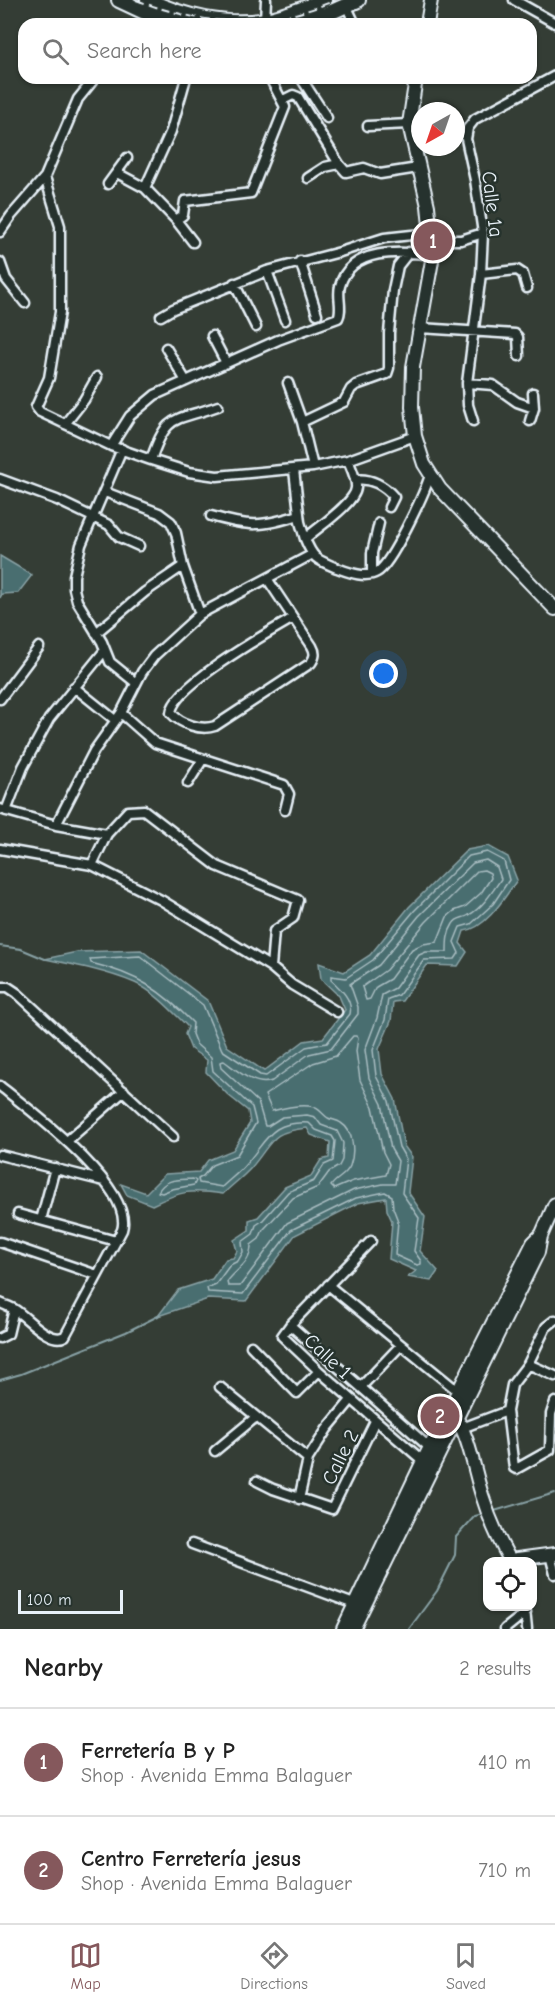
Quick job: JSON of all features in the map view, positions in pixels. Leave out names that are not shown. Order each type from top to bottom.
[{"type":"main road","points":[[119,0],[145,18]]},
{"type":"main road","points":[[148,0],[169,5],[194,17],[204,18]]},
{"type":"main road","points":[[272,18],[324,0]]},
{"type":"main road","points":[[313,18],[352,3]]},
{"type":"street","points":[[265,18],[266,0]]},
{"type":"street","points":[[428,18],[431,0]]},
{"type":"street","points":[[514,0],[555,22]]},
{"type":"street","points":[[352,3],[354,18]]},
{"type":"street","name":"Calle 1a","points":[[473,421],[468,405],[467,383],[481,274],[483,233],[466,139],[468,128],[475,119],[555,76]]},
{"type":"street","points":[[0,232],[10,216],[45,177],[78,99],[90,84]]},
{"type":"street","points":[[145,188],[171,131],[184,84]]},
{"type":"street","points":[[176,220],[183,214],[185,201],[251,193],[285,109],[283,100],[274,84]]},
{"type":"street","points":[[305,84],[327,118]]},
{"type":"street","points":[[415,84],[409,124],[428,206],[433,255],[413,367],[412,407],[415,436],[430,475],[443,493],[555,609]]},
{"type":"street","points":[[283,100],[293,95],[298,97],[339,164],[348,172],[364,168],[380,174],[418,168]]},
{"type":"street","points":[[368,126],[409,124]]},
{"type":"street","points":[[108,184],[128,158]]},
{"type":"street","points":[[308,178],[325,167],[339,164]]},
{"type":"street","points":[[117,172],[145,188],[176,220],[193,242]]},
{"type":"street","points":[[45,177],[60,226],[60,312],[49,378],[36,407],[37,410],[111,446],[189,472],[217,476],[294,470],[348,460],[415,436]]},
{"type":"street","points":[[161,316],[234,283],[267,271],[384,238],[430,237],[461,240],[483,233]]},
{"type":"street","points":[[111,446],[130,416],[155,395],[278,340],[338,318],[341,312],[339,289],[345,273],[351,266],[378,255],[394,252],[433,255]]},
{"type":"street","points":[[302,422],[344,402],[356,384],[387,374],[393,290],[398,266],[409,252]]},
{"type":"street","points":[[300,261],[317,314]]},
{"type":"street","points":[[0,262],[6,279],[25,303]]},
{"type":"street","points":[[481,274],[517,270],[523,274],[527,288]]},
{"type":"street","points":[[267,271],[285,320]]},
{"type":"street","points":[[234,283],[256,327]]},
{"type":"street","points":[[420,328],[515,334],[518,337],[519,356]]},
{"type":"street","points":[[212,336],[226,363]]},
{"type":"street","points":[[166,348],[186,381]]},
{"type":"street","points":[[65,424],[84,400],[97,377]]},
{"type":"street","points":[[288,383],[302,422],[313,467]]},
{"type":"street","points":[[467,383],[493,385],[517,402],[534,408]]},
{"type":"street","points":[[530,421],[534,408],[533,393]]},
{"type":"street","points":[[151,460],[158,437],[168,424],[175,419],[218,406]]},
{"type":"street","points":[[122,450],[84,538],[76,562],[74,589],[77,601],[110,662],[136,683]]},
{"type":"street","points":[[305,539],[352,498],[356,488],[348,460]]},
{"type":"street","points":[[294,470],[301,530],[311,555],[346,571],[372,574],[380,571],[390,556],[426,490],[430,475]]},
{"type":"street","points":[[0,479],[57,500],[109,525],[119,537],[139,546]]},
{"type":"street","points":[[355,480],[374,482],[391,493],[394,497],[389,507]]},
{"type":"street","points":[[105,492],[159,513],[171,522],[200,614]]},
{"type":"street","points":[[211,516],[249,525],[260,525],[299,515]]},
{"type":"street","points":[[372,574],[372,553],[379,523]]},
{"type":"street","points":[[56,825],[94,751],[154,656],[200,614],[268,580],[311,555]]},
{"type":"street","points":[[96,633],[145,592],[183,566]]},
{"type":"street","points":[[268,580],[293,618],[314,650],[314,658],[307,666],[209,728],[181,722],[171,713],[171,709],[179,699],[214,668],[240,649],[293,618]]},
{"type":"street","points":[[0,699],[39,647]]},
{"type":"street","points":[[105,650],[49,719],[3,810],[56,825],[107,834]]},
{"type":"street","points":[[74,687],[155,743],[284,785],[289,794],[285,810]]},
{"type":"street","points":[[188,783],[203,759]]},
{"type":"street","points":[[92,865],[107,834],[128,811],[144,810],[217,866],[298,900],[292,918],[274,931],[271,967]]},
{"type":"street","points":[[0,849],[92,865],[161,900],[271,967],[292,985],[337,1012]]},
{"type":"street","points":[[0,987],[8,987],[17,993],[173,1137]]},
{"type":"street","points":[[0,1086],[67,1141],[105,1181],[123,1218],[123,1225],[116,1241],[68,1331],[60,1339],[46,1334],[14,1309],[0,1303]]},
{"type":"street","points":[[67,1141],[124,1091]]},
{"type":"street","points":[[0,1155],[105,1181]]},
{"type":"street","points":[[41,1220],[55,1168]]},
{"type":"street","points":[[508,1557],[496,1535],[482,1498],[457,1419],[459,1392],[555,1204]]},
{"type":"street","points":[[18,1214],[116,1241]]},
{"type":"street","points":[[343,1629],[354,1604],[376,1569],[457,1419],[538,1252],[540,1236]]},
{"type":"street","name":"Calle 1","points":[[371,1241],[282,1336],[351,1400],[423,1461]]},
{"type":"street","points":[[0,1242],[97,1275]]},
{"type":"street","points":[[328,1286],[459,1392]]},
{"type":"street","points":[[0,1338],[8,1334],[14,1309]]},
{"type":"street","points":[[555,1320],[546,1327],[528,1364],[512,1385],[507,1410],[514,1468],[550,1450],[551,1414],[555,1402]]},
{"type":"street","points":[[290,1325],[430,1448]]},
{"type":"street","points":[[546,1327],[555,1331]]},
{"type":"street","points":[[361,1388],[401,1345]]},
{"type":"street","points":[[251,1346],[297,1393],[319,1371]]},
{"type":"street","points":[[528,1364],[555,1376]]},
{"type":"street","points":[[220,1387],[308,1459]]},
{"type":"street","points":[[257,1481],[300,1499],[308,1459],[327,1429],[351,1400]]},
{"type":"street","points":[[353,1629],[376,1569],[430,1448],[457,1419],[507,1410]]},
{"type":"street","points":[[215,1451],[256,1417]]},
{"type":"street","name":"Calle 2","points":[[300,1499],[330,1510],[334,1507],[375,1421]]},
{"type":"street","points":[[192,1544],[354,1604]]},
{"type":"street","points":[[537,1557],[553,1555],[555,1574]]},
{"type":"street","points":[[509,1628],[523,1611]]},
{"type":"street","points":[[525,1611],[527,1629]]},
{"type":"water","points":[[0,556],[32,575],[18,593],[2,594],[0,598]]},
{"type":"water","points":[[488,846],[508,857],[517,880],[501,903],[480,925],[464,931],[460,943],[467,952],[458,966],[427,965],[402,1001],[393,1002],[391,1021],[379,1049],[382,1074],[395,1099],[404,1146],[412,1157],[408,1192],[425,1217],[420,1251],[438,1271],[431,1281],[408,1277],[416,1271],[389,1259],[392,1221],[387,1210],[386,1198],[358,1203],[295,1235],[246,1301],[208,1299],[158,1316],[178,1290],[212,1279],[226,1259],[233,1258],[237,1251],[234,1240],[249,1230],[249,1220],[258,1217],[285,1187],[311,1176],[321,1160],[329,1158],[330,1142],[311,1135],[307,1128],[285,1132],[273,1139],[248,1171],[223,1194],[186,1192],[152,1205],[127,1195],[121,1184],[146,1193],[165,1174],[199,1172],[208,1160],[233,1150],[250,1123],[248,1111],[228,1095],[206,1072],[207,1060],[191,1049],[185,1034],[188,1027],[149,991],[113,975],[45,959],[77,952],[141,950],[208,1001],[227,1046],[264,1071],[304,1041],[323,1038],[345,1010],[339,996],[321,979],[319,963],[344,972],[370,955],[409,907],[467,850]]},
{"type":"waterway","points":[[0,946],[21,949],[45,959]]},
{"type":"waterway","points":[[0,1380],[21,1374],[126,1332],[158,1316]]},
{"type":"waterway","points":[[491,1512],[555,1493]]},
{"type":"waterway","points":[[409,1629],[437,1591],[455,1555],[456,1537],[475,1516],[483,1514]]},
{"type":"railway","points":[[136,0],[200,18]]},
{"type":"railway","points":[[272,18],[310,10],[336,0]]},
{"type":"place","name":"Ferretería B y P","points":[[433,241]]},
{"type":"place","name":"Centro Ferretería jesus","points":[[440,1416]]}]
